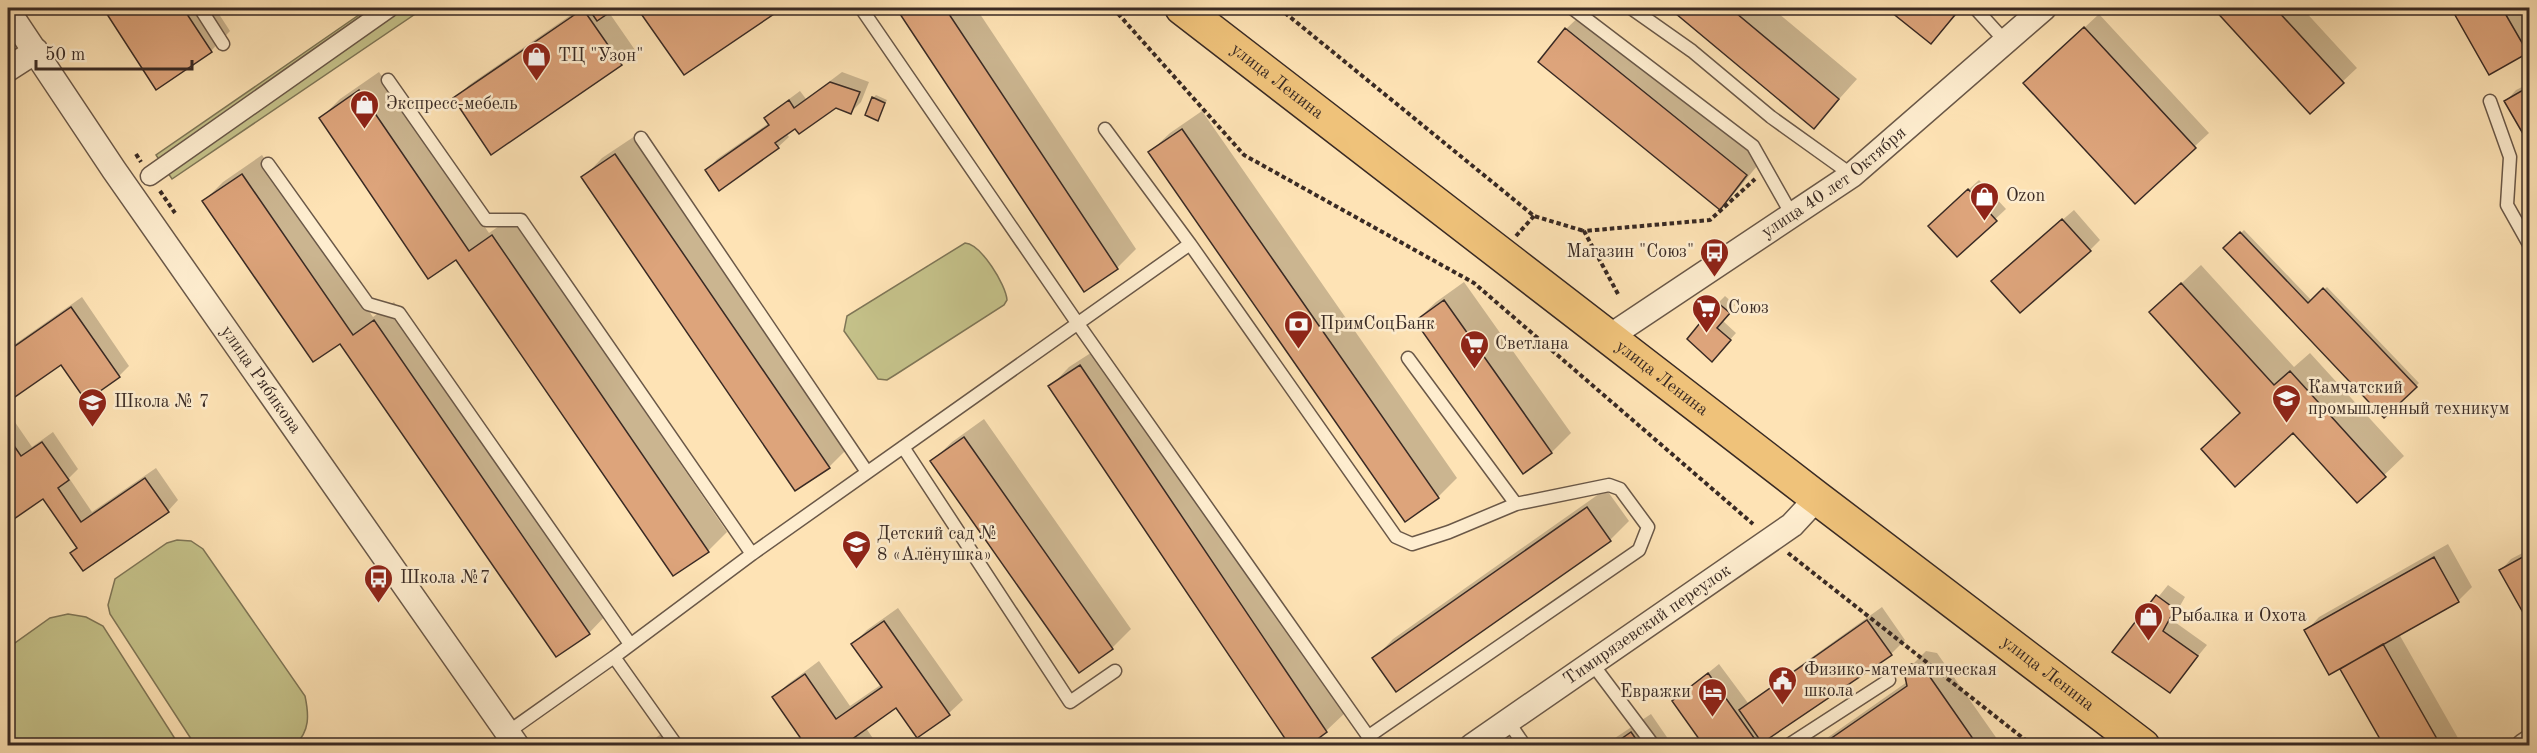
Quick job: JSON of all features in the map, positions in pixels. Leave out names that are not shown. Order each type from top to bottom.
[{"type":"main road","name":"улица Ленина","points":[[1182,8],[1817,498],[2143,746]]},
{"type":"street","points":[[150,176],[389,8]]},
{"type":"street","name":"улица 40 лет Октября","points":[[1609,337],[1852,175],[2044,8]]},
{"type":"street","name":"улица Рябикова","points":[[8,11],[114,170],[512,739]]},
{"type":"street","points":[[8,69],[36,51]]},
{"type":"street","name":"Тимирязевский переулок","points":[[1472,746],[1792,525],[1817,498]]},
{"type":"street","points":[[2524,746],[2529,742]]},
{"type":"lane","points":[[200,8],[223,44]]},
{"type":"lane","points":[[861,8],[1078,324],[1372,741],[1639,550],[1648,527],[1620,489],[1609,485],[1516,504],[1449,532],[1412,544],[1396,537],[1190,244],[1106,129]]},
{"type":"lane","points":[[1572,8],[1753,146],[1792,215]]},
{"type":"lane","points":[[1631,8],[1692,51],[1771,117],[1852,175]]},
{"type":"lane","points":[[1975,8],[2005,41]]},
{"type":"lane","points":[[388,80],[486,220],[520,220],[752,554]]},
{"type":"lane","points":[[2490,101],[2510,157],[2507,205],[2529,246]]},
{"type":"lane","points":[[641,138],[867,472]]},
{"type":"lane","points":[[268,165],[368,304],[399,314],[630,645]]},
{"type":"lane","points":[[512,739],[614,657],[752,554],[1190,244]]},
{"type":"lane","points":[[1408,358],[1516,504]]},
{"type":"lane","points":[[903,447],[1070,702],[1115,671]]},
{"type":"lane","points":[[614,657],[677,746]]},
{"type":"lane","points":[[1591,662],[1654,746]]},
{"type":"lane","points":[[1787,746],[1888,680]]},
{"type":"lane","points":[[1507,720],[1525,746]]},
{"type":"path","points":[[1113,8],[1244,155],[1474,283],[1753,524]]},
{"type":"path","points":[[1279,8],[1534,216],[1584,231],[1710,220],[1766,169]]},
{"type":"path","points":[[1514,239],[1534,216]]},
{"type":"path","points":[[1584,231],[1618,294]]},
{"type":"path","points":[[1474,283],[1480,277]]},
{"type":"path","points":[[1781,547],[2033,746]]},
{"type":"shaded area","points":[[369,8],[424,8],[172,179],[156,155]]},
{"type":"shaded area","points":[[965,243],[978,250],[992,266],[1006,293],[1007,300],[1004,305],[887,380],[878,379],[844,331],[847,316]]},
{"type":"shaded area","points":[[177,540],[191,541],[203,549],[305,696],[306,728],[295,745],[195,745],[110,614],[108,605],[115,579],[167,543]]},
{"type":"shaded area","points":[[68,614],[86,617],[103,626],[179,745],[12,745],[8,738],[8,648],[50,618]]},
{"type":"building","points":[[103,8],[183,8],[212,52],[156,90]]},
{"type":"building","points":[[588,8],[616,8],[597,21]]},
{"type":"building","points":[[637,8],[783,8],[684,75]]},
{"type":"building","points":[[896,8],[945,8],[1118,269],[1084,292]]},
{"type":"building","points":[[1669,8],[1730,8],[1839,99],[1814,129]]},
{"type":"building","points":[[1886,8],[1955,8],[1959,10],[1931,44]]},
{"type":"building","points":[[2213,8],[2275,8],[2344,83],[2310,114]]},
{"type":"building","points":[[2451,8],[2502,8],[2528,53],[2489,75]]},
{"type":"building","name":"ТЦ \"Узон\"","points":[[583,9],[622,65],[491,155],[453,98]]},
{"type":"building","points":[[2084,27],[2196,148],[2135,204],[2023,83]]},
{"type":"building","points":[[1565,28],[1747,175],[1720,210],[1538,62]]},
{"type":"building","points":[[830,82],[860,92],[851,114],[836,108],[799,134],[795,129],[775,143],[779,148],[719,191],[705,170],[769,125],[764,118],[789,100],[794,108]]},
{"type":"building","points":[[2530,86],[2530,146],[2504,101]]},
{"type":"building","points":[[359,90],[469,251],[492,235],[709,552],[673,576],[456,260],[428,279],[319,118]]},
{"type":"building","points":[[872,97],[885,103],[878,121],[865,115]]},
{"type":"building","points":[[1182,129],[1439,498],[1405,522],[1148,152]]},
{"type":"building","points":[[615,154],[830,468],[795,491],[581,177]]},
{"type":"building","points":[[242,174],[353,335],[374,320],[590,634],[556,657],[340,344],[313,362],[202,201]]},
{"type":"building","points":[[1968,189],[1997,221],[1957,257],[1928,226]]},
{"type":"building","points":[[2062,219],[2091,251],[2020,313],[1991,281]]},
{"type":"building","points":[[2240,232],[2308,303],[2323,288],[2417,387],[2384,418],[2223,248]]},
{"type":"building","points":[[2181,283],[2274,385],[2290,371],[2386,477],[2357,503],[2293,433],[2235,487],[2201,449],[2240,413],[2149,312]]},
{"type":"building","points":[[1444,300],[1552,453],[1523,474],[1415,321]]},
{"type":"building","name":"Союз","points":[[1717,302],[1730,313],[1717,328],[1731,340],[1712,362],[1687,339]]},
{"type":"building","points":[[71,307],[120,377],[86,401],[61,365],[9,401],[8,351]]},
{"type":"building","points":[[1080,365],[1327,732],[1308,746],[1290,746],[1048,386]]},
{"type":"building","points":[[8,437],[21,456],[42,442],[69,480],[58,488],[81,522],[145,478],[169,512],[83,571],[70,553],[77,548],[43,499],[8,523]]},
{"type":"building","points":[[964,437],[1113,649],[1079,673],[930,461]]},
{"type":"building","points":[[1587,507],[1611,541],[1396,692],[1372,658]]},
{"type":"building","points":[[2530,553],[2530,625],[2499,570]]},
{"type":"building","points":[[2434,557],[2459,602],[2329,675],[2304,630]]},
{"type":"building","name":"Рыбалка и Охота","points":[[2156,595],[2175,609],[2163,631],[2198,656],[2170,693],[2112,652]]},
{"type":"building","points":[[1867,620],[1892,655],[1762,743],[1739,710]]},
{"type":"building","points":[[884,621],[950,715],[917,738],[896,708],[851,740],[855,746],[806,746],[772,697],[805,674],[836,719],[882,687],[851,644]]},
{"type":"building","points":[[2383,644],[2441,746],[2384,746],[2340,669]]},
{"type":"building","points":[[1911,664],[1923,667],[1978,746],[1820,746],[1907,686],[1904,672]]},
{"type":"building","points":[[1708,673],[1759,745],[1704,746],[1672,701]]},
{"type":"building","points":[[1631,732],[1641,746],[1611,746]]},
{"type":"place","name":"ТЦ \"Узон\"","points":[[537,82]]},
{"type":"place","name":"Экспресс-мебель","points":[[365,130]]},
{"type":"place","name":"Ozon","points":[[1985,222]]},
{"type":"place","name":"Магазин \"Союз\"","points":[[1715,278]]},
{"type":"place","name":"Союз","points":[[1707,334]]},
{"type":"place","name":"ПримСоцБанк","points":[[1299,350]]},
{"type":"place","name":"Светлана","points":[[1474,370]]},
{"type":"place","name":"Камчатский промышленный техникум","points":[[2287,424]]},
{"type":"place","name":"Школа № 7","points":[[93,428]]},
{"type":"place","name":"Детский сад № 8 «Алёнушка»","points":[[856,570]]},
{"type":"place","name":"Школа №7","points":[[379,604]]},
{"type":"place","name":"Рыбалка и Охота","points":[[2149,642]]},
{"type":"place","name":"Физико-математическая школа","points":[[1783,706]]},
{"type":"place","name":"Евражки","points":[[1712,718]]}]
